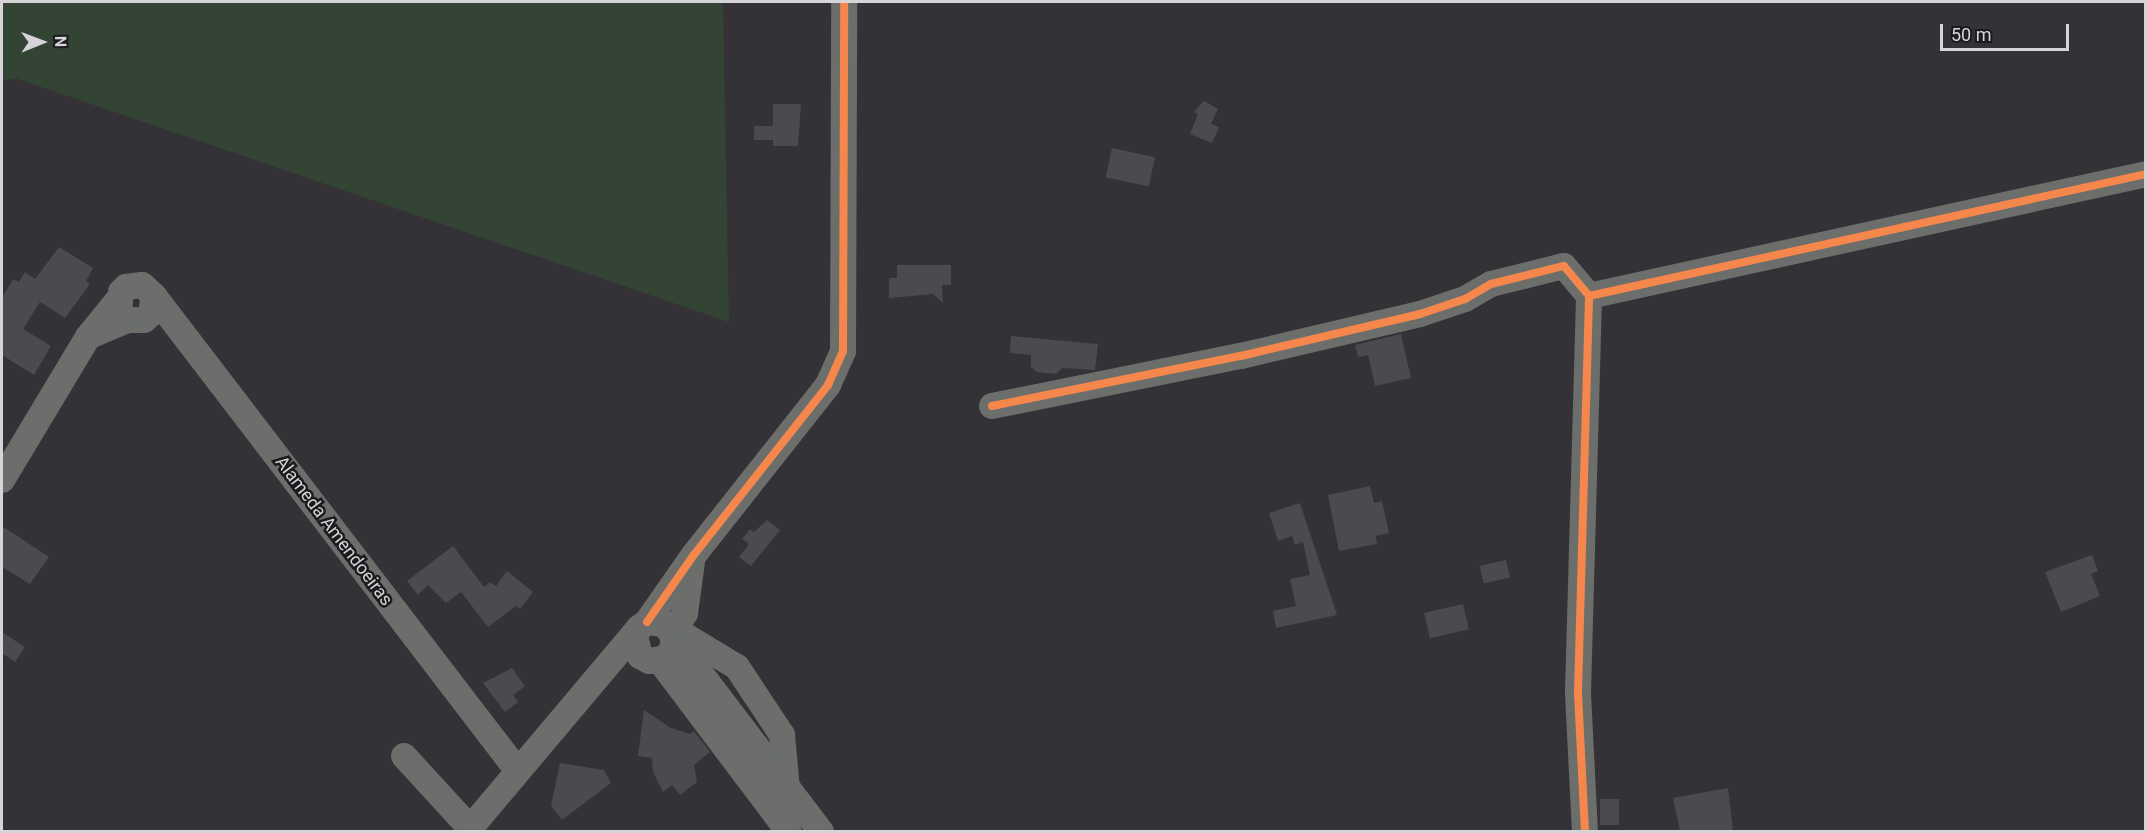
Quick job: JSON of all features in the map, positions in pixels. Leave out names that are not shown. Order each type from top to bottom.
[{"type":"street","points":[[657,642],[685,613],[693,556],[828,385],[843,351],[844,2]]},
{"type":"street","points":[[1589,296],[2145,174]]},
{"type":"street","points":[[992,406],[1241,356],[1420,314],[1465,299],[1491,284],[1564,266],[1589,296],[1578,692],[1585,831]]},
{"type":"street","name":"Alameda Amendoeiras","points":[[127,314],[151,314],[154,296],[517,770]]},
{"type":"street","points":[[2,480],[88,337],[127,314],[178,327]]},
{"type":"street","points":[[404,756],[468,830],[517,770],[611,664],[657,642],[687,636],[737,667],[782,735],[787,789],[782,822]]},
{"type":"street","points":[[657,642],[700,693],[756,768],[782,822]]},
{"type":"street","points":[[756,768],[787,789],[821,831]]},
{"type":"green space","points":[[2,2],[723,2],[729,322],[15,78],[2,81]]},
{"type":"building","points":[[1204,101],[1218,109],[1211,124],[1219,127],[1212,143],[1190,134],[1198,114],[1194,112]]},
{"type":"building","points":[[773,104],[801,104],[798,146],[773,146],[773,140],[754,140],[754,126],[773,126]]},
{"type":"building","points":[[1112,148],[1155,157],[1149,186],[1106,177]]},
{"type":"building","points":[[59,247],[93,268],[86,281],[90,284],[65,318],[40,302],[23,329],[51,346],[34,375],[2,355],[2,298],[13,279],[19,282],[25,272],[35,279]]},
{"type":"building","points":[[897,265],[951,265],[951,285],[942,285],[943,303],[933,294],[889,298],[889,278],[897,278]]},
{"type":"building","points":[[1401,334],[1411,378],[1375,386],[1368,355],[1358,357],[1355,345]]},
{"type":"building","points":[[1011,336],[1098,344],[1095,370],[1062,368],[1056,374],[1037,372],[1031,367],[1031,355],[1010,353]]},
{"type":"building","points":[[1370,486],[1374,503],[1382,501],[1389,533],[1376,536],[1377,544],[1339,551],[1328,495]]},
{"type":"building","points":[[1300,503],[1337,615],[1276,628],[1273,611],[1296,606],[1290,579],[1310,575],[1303,542],[1295,545],[1292,536],[1278,541],[1269,513]]},
{"type":"building","points":[[767,520],[780,530],[751,566],[739,557],[749,544],[742,539],[750,529],[754,532]]},
{"type":"building","points":[[2,526],[49,557],[30,584],[2,567]]},
{"type":"building","points":[[453,546],[484,587],[490,582],[496,586],[507,571],[533,592],[520,609],[516,606],[488,627],[461,592],[446,603],[428,585],[418,595],[407,581]]},
{"type":"building","points":[[2092,555],[2098,571],[2091,574],[2100,596],[2061,612],[2045,572]]},
{"type":"building","points":[[1506,560],[1510,578],[1484,584],[1480,566]]},
{"type":"building","points":[[1463,604],[1469,629],[1430,638],[1424,613]]},
{"type":"building","points":[[2,632],[25,647],[15,662],[2,653]]},
{"type":"building","points":[[512,668],[525,686],[513,695],[518,702],[505,712],[483,683]]},
{"type":"building","points":[[644,710],[671,728],[690,734],[694,731],[710,752],[694,765],[697,782],[680,795],[672,785],[663,792],[653,772],[652,758],[638,756]]},
{"type":"building","points":[[560,763],[604,770],[611,783],[562,820],[551,806]]},
{"type":"building","points":[[1728,788],[1733,831],[1680,831],[1673,798]]},
{"type":"building","points":[[1600,799],[1619,799],[1619,825],[1600,825]]},
{"type":"cycle path","points":[[647,622],[693,556],[828,385],[843,351],[844,2]]},
{"type":"cycle path","points":[[1585,832],[1578,692],[1589,296],[2146,174]]},
{"type":"cycle path","points":[[992,406],[1241,356],[1420,314],[1465,299],[1491,284],[1564,266],[1589,296]]}]
